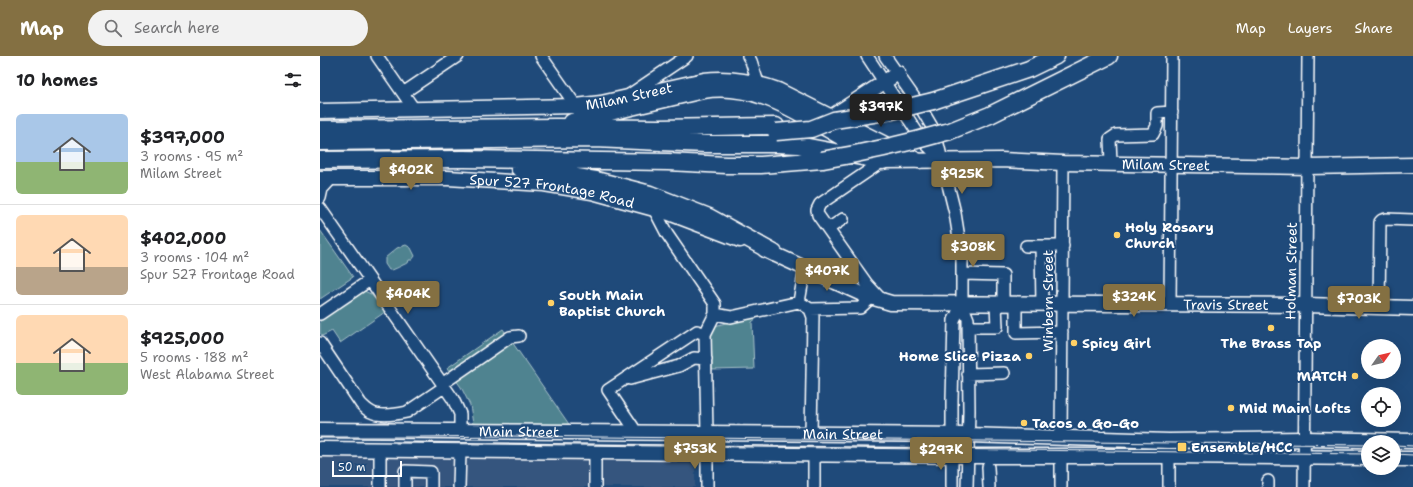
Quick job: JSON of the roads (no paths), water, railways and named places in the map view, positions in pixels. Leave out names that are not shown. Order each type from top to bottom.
[{"type":"highway","points":[[320,129],[556,127],[811,129],[833,118],[892,111],[932,101],[1029,69],[1056,56]]},
{"type":"highway","points":[[320,160],[464,159],[668,162],[726,165],[761,161],[822,160],[860,154],[950,131],[990,115],[1108,56]]},
{"type":"highway","points":[[556,127],[593,116],[702,90],[713,88],[745,90],[772,98],[800,112],[883,161]]},
{"type":"highway","points":[[594,139],[611,132],[748,134],[776,129]]},
{"type":"highway","points":[[320,142],[594,139],[705,144],[798,145],[883,161]]},
{"type":"highway","points":[[345,142],[514,147],[581,147],[698,152],[761,161]]},
{"type":"highway","points":[[464,159],[596,180],[650,194],[709,217],[774,253]]},
{"type":"main road","points":[[833,118],[898,73]]},
{"type":"main road","name":"Milam Street","points":[[320,111],[576,106],[602,103],[689,82],[718,78],[738,79],[758,83],[778,90],[919,161]]},
{"type":"main road","name":"Milam Street","points":[[883,161],[919,161],[941,159],[1064,163],[1308,167],[1413,165]]},
{"type":"main road","name":"Spur 527 Frontage Road","points":[[326,178],[448,178],[544,184],[592,192],[669,213],[774,253]]},
{"type":"main road","name":"Travis Street","points":[[774,253],[872,297],[891,303],[1306,305],[1413,308]]},
{"type":"main road","name":"Main Street","points":[[320,430],[968,435],[1061,439],[1169,441],[1304,439],[1413,441]]},
{"type":"main road","name":"Main Street","points":[[320,449],[814,455],[1361,458]]},
{"type":"main road","points":[[1401,459],[1413,459]]},
{"type":"street","points":[[377,56],[414,109]]},
{"type":"street","points":[[403,93],[458,56]]},
{"type":"street","points":[[541,56],[576,106]]},
{"type":"street","points":[[626,97],[687,56]]},
{"type":"street","points":[[748,56],[758,83]]},
{"type":"street","points":[[867,56],[923,141],[941,159]]},
{"type":"street","points":[[885,56],[918,103],[935,132],[955,213],[962,257],[962,304],[968,319],[967,487]]},
{"type":"street","points":[[1170,305],[1172,56]]},
{"type":"street","name":"Holman Street","points":[[1304,487],[1308,56]]},
{"type":"street","points":[[1112,164],[1110,139],[1116,135],[1153,134],[1157,126],[1157,113],[1172,112]]},
{"type":"street","points":[[883,161],[820,204],[817,210],[818,215],[867,284],[879,297],[891,303]]},
{"type":"street","name":"Winbern Street","points":[[1061,439],[1064,163]]},
{"type":"street","points":[[320,198],[326,178]]},
{"type":"street","points":[[321,207],[453,399],[460,414],[460,431]]},
{"type":"street","points":[[654,209],[667,234],[715,304],[715,314],[705,334],[707,433]]},
{"type":"street","points":[[828,229],[843,219]]},
{"type":"street","points":[[1379,307],[1380,222],[1386,219],[1413,220]]},
{"type":"street","points":[[1026,246],[1063,246]]},
{"type":"street","points":[[1040,246],[1042,304]]},
{"type":"street","points":[[799,302],[805,268]]},
{"type":"street","points":[[962,274],[1003,275],[1005,304],[1016,332],[1062,332]]},
{"type":"street","points":[[320,314],[370,280]]},
{"type":"street","points":[[715,314],[731,317],[799,302],[810,309],[860,308],[872,297]]},
{"type":"street","points":[[952,487],[954,320],[962,304]]},
{"type":"street","points":[[968,327],[997,327],[1005,304]]},
{"type":"street","points":[[810,309],[813,317],[811,434]]},
{"type":"street","points":[[634,433],[633,427],[608,390],[697,331],[705,334]]},
{"type":"street","points":[[320,343],[361,404],[374,414],[407,412],[510,336],[519,336]]},
{"type":"street","points":[[622,380],[679,366],[694,358],[706,359]]},
{"type":"street","points":[[968,374],[1004,373]]},
{"type":"street","points":[[380,450],[380,487]]},
{"type":"street","points":[[460,451],[460,487]]},
{"type":"street","points":[[595,452],[595,487]]},
{"type":"street","points":[[707,454],[707,487]]},
{"type":"street","points":[[814,455],[814,487]]},
{"type":"street","points":[[1169,456],[1169,487]]},
{"type":"street","points":[[1061,457],[1061,487]]},
{"type":"street","points":[[988,467],[989,487]]},
{"type":"street","points":[[405,487],[405,471],[431,472],[431,487]]},
{"type":"tram line","points":[[320,437],[506,436],[1361,445]]},
{"type":"tram line","points":[[396,443],[1361,454]]},
{"type":"tram line","points":[[1401,445],[1413,446]]},
{"type":"tram line","points":[[1401,454],[1413,455]]},
{"type":"place","name":"Holy Rosary Church","points":[[1117,235]]},
{"type":"place","name":"South Main Baptist Church","points":[[551,303]]},
{"type":"place","name":"The Brass Tap","points":[[1271,328]]},
{"type":"place","name":"Spicy Girl","points":[[1074,343]]},
{"type":"place","name":"Home Slice Pizza","points":[[1029,356]]},
{"type":"place","name":"MATCH","points":[[1355,376]]},
{"type":"place","name":"Mid Main Lofts","points":[[1231,408]]},
{"type":"place","name":"Tacos a Go-Go","points":[[1024,423]]},
{"type":"place","name":"Ensemble/HCC","points":[[1182,447]]}]
